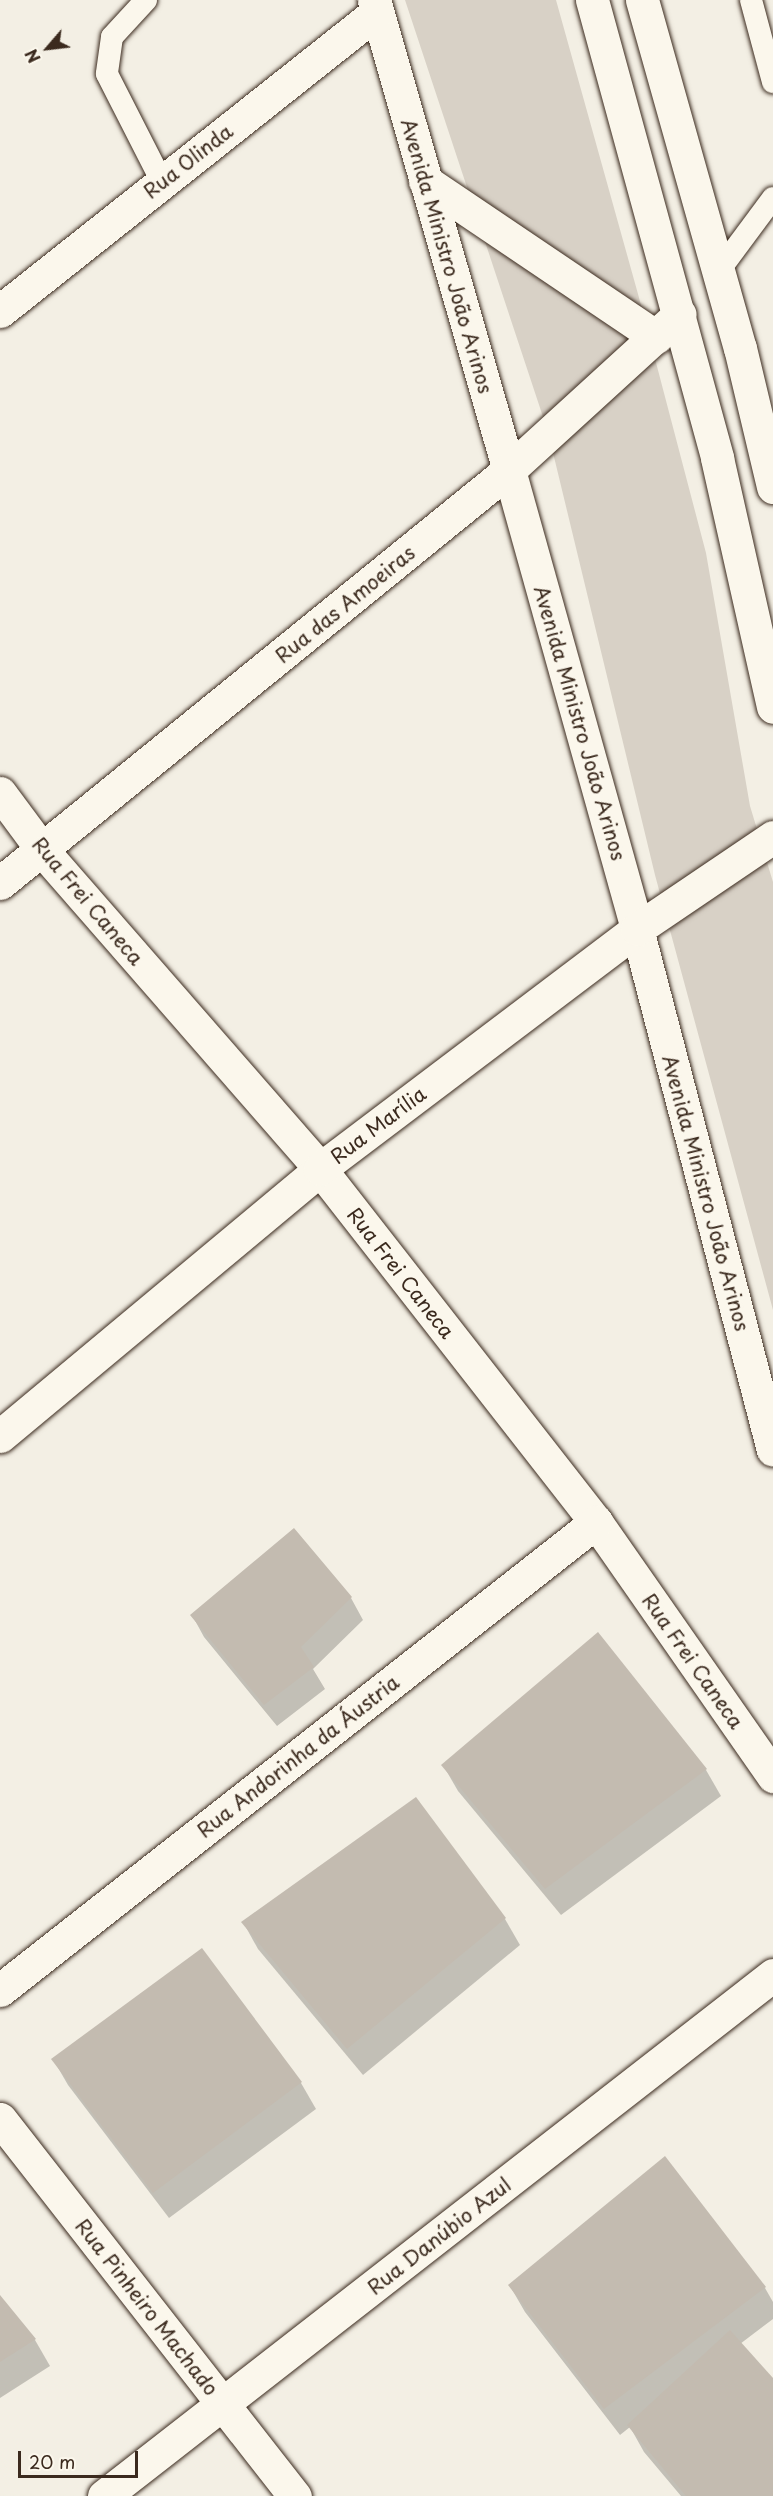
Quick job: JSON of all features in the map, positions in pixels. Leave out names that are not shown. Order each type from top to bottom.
[{"type":"main road","points":[[592,0],[680,314],[717,458],[773,707]]},
{"type":"main road","points":[[642,0],[740,348],[773,487]]},
{"type":"main road","name":"Rua Olinda","points":[[0,311],[162,182],[375,6]]},
{"type":"main road","name":"Avenida Ministro João Arinos","points":[[375,6],[509,470],[637,929],[773,1450]]},
{"type":"main road","points":[[425,181],[656,337]]},
{"type":"main road","name":"Rua das Amoeiras","points":[[0,883],[43,851],[509,470],[680,314]]},
{"type":"main road","name":"Rua Frei Caneca","points":[[0,793],[43,851],[320,1169],[596,1522],[773,1776]]},
{"type":"main road","name":"Rua Marília","points":[[0,1436],[320,1169],[637,929],[773,837]]},
{"type":"main road","name":"Rua Andorinha da Áustria","points":[[0,1990],[596,1522]]},
{"type":"main road","name":"Rua Danúbio Azul","points":[[104,2496],[773,1976]]},
{"type":"main road","name":"Rua Pinheiro Machado","points":[[0,2119],[295,2496]]},
{"type":"lane","points":[[146,0],[112,37],[107,74],[162,182]]},
{"type":"lane","points":[[751,0],[773,82]]},
{"type":"lane","points":[[718,272],[773,198]]},
{"type":"shaded area","points":[[405,0],[556,0],[638,294],[706,553],[750,806],[773,882],[773,1310],[655,875],[548,432]]},
{"type":"building","points":[[294,1528],[352,1597],[301,1647],[314,1667],[264,1705],[190,1615]]},
{"type":"building","points":[[598,1632],[707,1769],[545,1889],[441,1765]]},
{"type":"building","points":[[416,1797],[506,1918],[347,2049],[241,1922]]},
{"type":"building","points":[[202,1948],[302,2082],[153,2193],[51,2059]]},
{"type":"building","points":[[665,2156],[766,2287],[604,2409],[508,2285]]},
{"type":"building","points":[[0,2295],[36,2339],[0,2362]]},
{"type":"building","points":[[730,2330],[773,2378],[773,2496],[686,2496],[627,2425]]}]
